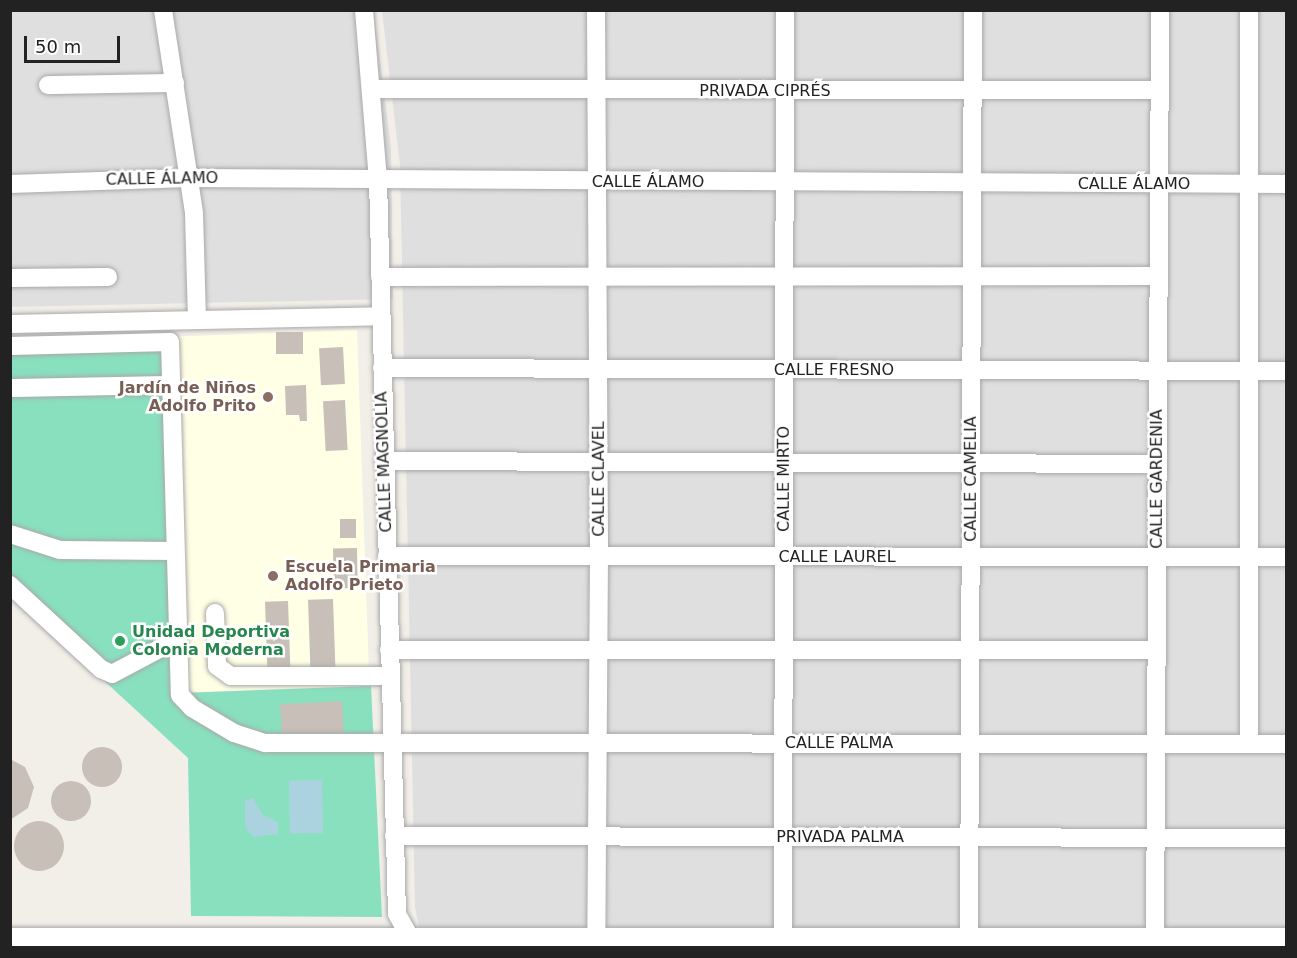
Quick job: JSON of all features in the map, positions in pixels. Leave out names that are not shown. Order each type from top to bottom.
[{"type":"street","points":[[163,10],[194,213],[197,320]]},
{"type":"street","name":"CALLE MAGNOLIA","points":[[364,10],[373,89],[378,179],[397,914],[410,942]]},
{"type":"street","name":"CALLE CLAVEL","points":[[596,10],[599,276],[596,941]]},
{"type":"street","name":"CALLE MIRTO","points":[[783,941],[785,10]]},
{"type":"street","name":"CALLE CAMELIA","points":[[969,942],[973,10]]},
{"type":"street","name":"CALLE GARDENIA","points":[[1155,942],[1157,90],[1160,10]]},
{"type":"street","points":[[1249,10],[1251,184],[1249,743]]},
{"type":"street","points":[[48,85],[175,83]]},
{"type":"street","name":"PRIVADA CIPRÉS","points":[[373,89],[972,92],[1157,90]]},
{"type":"street","name":"CALLE ÁLAMO","points":[[10,184],[189,178],[1287,184]]},
{"type":"street","points":[[380,277],[1158,276]]},
{"type":"street","points":[[10,278],[108,277]]},
{"type":"street","points":[[10,324],[381,316]]},
{"type":"street","points":[[10,346],[170,342],[176,640],[112,674],[101,669],[10,585]]},
{"type":"street","name":"CALLE FRESNO","points":[[382,368],[1287,371]]},
{"type":"street","points":[[10,388],[172,385]]},
{"type":"street","points":[[384,461],[1157,464]]},
{"type":"street","points":[[10,534],[60,550],[175,551]]},
{"type":"street","name":"CALLE LAUREL","points":[[387,556],[1287,557]]},
{"type":"street","points":[[215,613],[217,666],[231,676],[390,676]]},
{"type":"street","name":"CALLE PALMA","points":[[176,640],[180,695],[192,708],[234,733],[265,743],[598,741],[1287,744]]},
{"type":"street","points":[[389,650],[1157,650]]},
{"type":"street","name":"PRIVADA PALMA","points":[[394,836],[1287,838]]},
{"type":"street","points":[[386,941],[397,914]]},
{"type":"street","points":[[10,937],[70,942],[1155,942],[1287,937]]},
{"type":"shaded area","points":[[10,11],[374,11],[391,148],[393,299],[11,307]]},
{"type":"shaded area","points":[[382,11],[1286,12],[1286,947],[423,947],[415,907],[400,165]]},
{"type":"shaded area","name":"Escuela Primaria Adolfo Prieto","points":[[357,330],[369,686],[187,692],[174,336]]},
{"type":"green space","name":"Unidad Deportiva Colonia Moderna","points":[[174,336],[182,693],[371,686],[382,917],[191,916],[188,758],[11,595],[11,340]]},
{"type":"water","points":[[322,780],[323,833],[290,834],[289,781]]},
{"type":"water","points":[[253,798],[263,815],[278,822],[278,834],[254,837],[248,832],[245,825],[245,801]]},
{"type":"building","points":[[276,332],[303,332],[303,354],[276,354]]},
{"type":"building","points":[[343,347],[345,384],[321,385],[319,348]]},
{"type":"building","points":[[306,385],[307,421],[300,421],[299,415],[286,415],[285,386]]},
{"type":"building","points":[[345,400],[348,450],[326,451],[323,401]]},
{"type":"building","points":[[340,519],[356,519],[356,538],[340,538]]},
{"type":"building","points":[[333,548],[357,548],[358,588],[334,588]]},
{"type":"building","points":[[333,599],[336,671],[311,672],[308,600]]},
{"type":"building","points":[[288,601],[290,672],[267,673],[265,602]]},
{"type":"building","points":[[342,701],[344,736],[282,739],[280,704]]},
{"type":"building","points":[[102,747],[116,753],[122,767],[116,781],[102,787],[88,781],[82,767],[88,753]]},
{"type":"building","points":[[10,759],[25,767],[34,787],[28,808],[10,820]]},
{"type":"building","points":[[71,781],[85,787],[91,801],[85,815],[71,821],[57,815],[51,801],[57,787]]},
{"type":"building","points":[[39,821],[57,828],[64,846],[57,864],[39,871],[21,864],[14,846],[21,828]]},
{"type":"place","name":"Jardín de Niños Adolfo Prito","points":[[268,397]]},
{"type":"place","name":"Escuela Primaria Adolfo Prieto","points":[[273,576]]},
{"type":"place","name":"Unidad Deportiva Colonia Moderna","points":[[120,641]]}]
